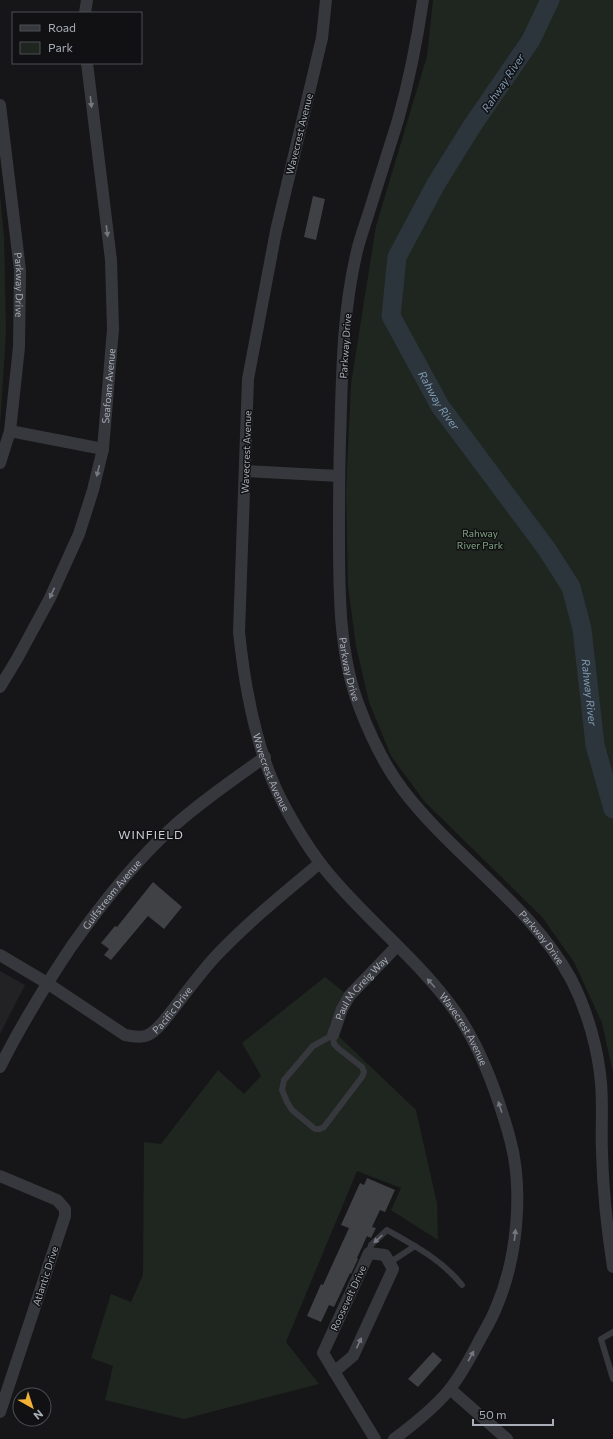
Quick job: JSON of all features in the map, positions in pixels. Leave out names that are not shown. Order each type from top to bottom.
[{"type":"street","points":[[85,12],[87,0]]},
{"type":"street","name":"Wavecrest Avenue","points":[[326,0],[322,38],[276,231],[250,371],[239,632],[243,674],[258,736],[285,806],[320,863],[450,1005],[466,1029],[478,1050],[491,1080],[508,1133],[516,1171],[517,1211],[514,1244],[506,1277],[496,1308],[468,1362],[450,1389],[425,1413],[394,1439]]},
{"type":"street","name":"Parkway Drive","points":[[423,0],[410,74],[357,251],[344,346],[339,476],[339,579],[342,620],[350,678],[358,704],[379,751],[402,790],[432,824],[537,929],[569,976],[582,1004],[596,1051],[601,1081],[602,1154],[607,1226],[613,1267]]},
{"type":"street","name":"Seafoam Avenue","points":[[0,687],[50,598],[79,534],[93,490],[103,449],[113,329],[111,260],[87,64]]},
{"type":"street","name":"Parkway Drive","points":[[0,105],[20,270],[19,347],[10,431],[0,464]]},
{"type":"street","points":[[10,431],[103,449]]},
{"type":"street","points":[[245,471],[339,476]]},
{"type":"street","name":"Gulfstream Avenue","points":[[0,1068],[11,1045],[47,983],[93,915],[116,885],[145,853],[175,824],[208,797],[265,757]]},
{"type":"street","name":"Pacific Drive","points":[[0,955],[47,983],[125,1035],[138,1038],[148,1037],[164,1022],[220,952],[272,903],[320,863]]},
{"type":"street","name":"Paul M Greig Way","points":[[333,1034],[342,1009],[350,995],[397,946]]},
{"type":"street","name":"Atlantic Drive","points":[[0,1176],[57,1200],[65,1209],[65,1216],[0,1412]]},
{"type":"street","name":"Roosevelt Drive","points":[[375,1439],[322,1353],[369,1253],[385,1255],[389,1263]]},
{"type":"street","points":[[334,1372],[352,1356],[393,1269],[389,1263]]},
{"type":"street","points":[[450,1389],[507,1439]]},
{"type":"lane","points":[[333,1034],[334,1044],[362,1068],[364,1072],[362,1077],[324,1127],[315,1129],[292,1110],[282,1090],[284,1080],[313,1046],[333,1034]]},
{"type":"lane","points":[[369,1253],[371,1245],[387,1230],[436,1259],[453,1274],[462,1285]]},
{"type":"lane","points":[[389,1263],[415,1246]]},
{"type":"lane","points":[[613,1332],[601,1339],[613,1379]]},
{"type":"shaded area","points":[[0,971],[25,985],[0,1034]]},
{"type":"green space","name":"Rahway River Park","points":[[433,0],[613,0],[613,1073],[602,1023],[574,962],[542,917],[425,802],[391,756],[369,702],[356,646],[348,586],[346,491],[351,384],[376,226],[427,56]]},
{"type":"green space","points":[[0,196],[4,237],[6,331],[0,426]]},
{"type":"green space","points":[[325,977],[345,993],[329,1027],[416,1110],[437,1203],[438,1240],[391,1210],[401,1188],[357,1171],[286,1342],[319,1384],[184,1419],[105,1400],[113,1366],[91,1358],[111,1294],[131,1302],[143,1275],[144,1142],[161,1144],[218,1070],[244,1094],[261,1076],[242,1043]]},
{"type":"building","points":[[313,196],[325,199],[316,240],[304,237]]},
{"type":"building","points":[[153,882],[182,907],[164,929],[148,916],[111,960],[104,955],[109,949],[101,943],[115,926],[117,927]]},
{"type":"building","points":[[367,1178],[395,1190],[385,1212],[380,1210],[372,1227],[376,1228],[371,1238],[367,1236],[357,1258],[358,1259],[334,1307],[329,1305],[321,1322],[307,1316],[349,1228],[341,1225],[360,1183],[364,1185]]},
{"type":"building","points":[[433,1352],[442,1360],[418,1387],[408,1379]]},
{"type":"waterway","name":"Rahway River","points":[[550,0],[531,40],[472,126],[436,184],[397,257],[391,316],[440,406],[546,548],[571,587],[582,629],[595,745],[613,809]]},
{"type":"district","name":"WINFIELD","points":[[151,835]]}]
